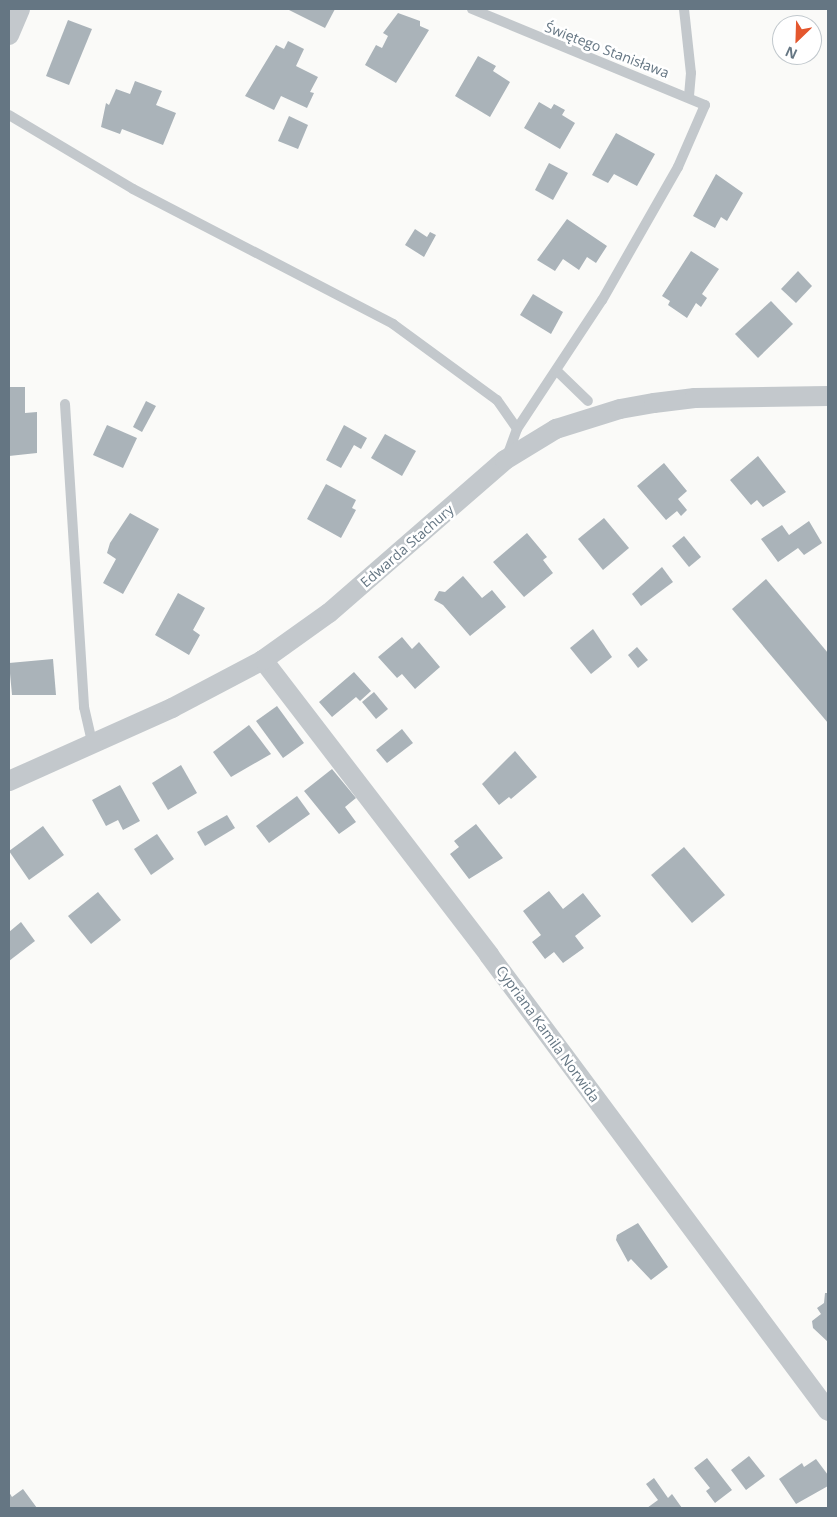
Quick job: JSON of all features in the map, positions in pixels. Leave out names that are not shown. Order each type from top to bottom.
[{"type":"street","points":[[9,35],[20,9]]},
{"type":"street","name":"Edwarda Stachury","points":[[9,781],[93,745],[263,660],[329,613],[505,460],[556,429],[620,409],[695,398],[828,396]]},
{"type":"street","name":"Cypriana Kamila Norwida","points":[[263,660],[489,955],[828,1411]]},
{"type":"lane","name":"Świętego Stanisława","points":[[472,9],[689,97],[704,105],[678,167],[557,372]]},
{"type":"lane","points":[[684,9],[691,74],[689,97]]},
{"type":"lane","points":[[9,115],[133,189],[393,324],[497,400],[517,429]]},
{"type":"lane","points":[[505,460],[517,429],[557,372],[588,401]]},
{"type":"lane","points":[[65,404],[84,707],[93,745]]},
{"type":"building","points":[[287,9],[335,9],[325,28]]},
{"type":"building","points":[[398,13],[420,21],[420,26],[429,30],[396,83],[365,65],[376,45],[382,48],[388,36],[383,33]]},
{"type":"building","points":[[68,20],[92,29],[69,85],[46,76]]},
{"type":"building","points":[[288,41],[304,49],[296,66],[318,77],[310,92],[314,93],[307,108],[281,96],[274,110],[245,96],[276,45],[284,49]]},
{"type":"building","points":[[478,56],[496,66],[493,71],[510,82],[490,117],[455,96]]},
{"type":"building","points":[[135,81],[162,91],[156,105],[176,113],[163,145],[122,129],[120,134],[101,127],[106,103],[109,105],[116,89],[130,94]]},
{"type":"building","points":[[539,102],[551,109],[554,104],[565,110],[562,115],[575,123],[560,149],[524,128]]},
{"type":"building","points":[[289,116],[308,125],[298,149],[278,141]]},
{"type":"building","points":[[616,133],[655,154],[637,186],[614,174],[608,183],[592,175]]},
{"type":"building","points":[[549,163],[568,173],[553,200],[535,190]]},
{"type":"building","points":[[716,174],[743,193],[727,221],[721,217],[715,228],[693,216]]},
{"type":"building","points":[[567,219],[607,246],[596,263],[587,257],[579,270],[563,259],[555,271],[537,260]]},
{"type":"building","points":[[415,229],[427,237],[430,232],[436,235],[424,257],[405,245]]},
{"type":"building","points":[[691,251],[719,269],[702,294],[707,298],[701,307],[696,303],[687,318],[668,305],[670,301],[662,296]]},
{"type":"building","points":[[798,271],[812,286],[796,303],[781,289]]},
{"type":"building","points":[[533,294],[563,312],[551,334],[520,315]]},
{"type":"building","points":[[771,301],[793,324],[758,358],[735,334]]},
{"type":"building","points":[[9,387],[25,387],[25,413],[37,412],[37,453],[9,456]]},
{"type":"building","points":[[146,401],[156,406],[142,432],[133,427]]},
{"type":"building","points":[[107,425],[137,438],[123,468],[93,455]]},
{"type":"building","points":[[344,425],[367,438],[361,449],[354,445],[341,468],[326,460]]},
{"type":"building","points":[[385,434],[416,451],[402,476],[371,458]]},
{"type":"building","points":[[758,456],[786,492],[763,507],[757,500],[751,505],[730,480]]},
{"type":"building","points":[[664,463],[687,491],[678,499],[687,510],[681,516],[677,511],[666,520],[637,486]]},
{"type":"building","points":[[326,484],[356,500],[352,508],[356,510],[341,538],[307,519]]},
{"type":"building","points":[[130,513],[159,529],[123,594],[103,583],[116,559],[107,553],[110,543]]},
{"type":"building","points":[[604,518],[629,548],[603,570],[578,539]]},
{"type":"building","points":[[809,521],[822,543],[804,555],[798,548],[778,562],[761,539],[782,525],[789,535]]},
{"type":"building","points":[[527,533],[547,557],[543,560],[553,573],[524,597],[493,562]]},
{"type":"building","points":[[684,536],[701,557],[689,567],[672,546]]},
{"type":"building","points":[[662,567],[673,582],[641,606],[632,594]]},
{"type":"building","points":[[463,576],[482,598],[492,590],[506,607],[470,636],[443,605],[434,600],[439,591],[445,592]]},
{"type":"building","points":[[766,579],[828,653],[828,723],[732,609]]},
{"type":"building","points":[[178,593],[205,608],[193,630],[200,635],[189,655],[155,635]]},
{"type":"building","points":[[593,629],[612,657],[591,674],[570,648]]},
{"type":"building","points":[[402,637],[412,649],[419,642],[440,667],[415,689],[402,674],[397,678],[378,657]]},
{"type":"building","points":[[637,647],[648,660],[638,668],[628,655]]},
{"type":"building","points":[[53,659],[56,695],[12,695],[9,663]]},
{"type":"building","points":[[354,672],[371,691],[360,701],[356,697],[332,717],[319,702]]},
{"type":"building","points":[[374,692],[388,709],[376,719],[362,702]]},
{"type":"building","points":[[277,706],[304,743],[283,758],[256,721]]},
{"type":"building","points":[[249,725],[271,754],[231,777],[213,752]]},
{"type":"building","points":[[402,729],[413,743],[387,763],[376,750]]},
{"type":"building","points":[[515,751],[537,777],[511,799],[509,797],[499,805],[482,784]]},
{"type":"building","points":[[181,765],[197,793],[168,810],[152,783]]},
{"type":"building","points":[[332,769],[356,798],[345,807],[356,822],[339,834],[304,791]]},
{"type":"building","points":[[120,785],[140,821],[123,830],[118,820],[106,826],[92,800]]},
{"type":"building","points":[[297,796],[310,814],[269,843],[256,826]]},
{"type":"building","points":[[227,815],[235,828],[205,846],[197,832]]},
{"type":"building","points":[[476,824],[503,858],[469,879],[450,854],[459,847],[454,841]]},
{"type":"building","points":[[43,826],[64,855],[29,880],[9,851]]},
{"type":"building","points":[[157,834],[174,859],[151,875],[134,849]]},
{"type":"building","points":[[684,847],[725,895],[692,923],[651,875]]},
{"type":"building","points":[[549,891],[563,909],[583,893],[601,916],[575,936],[584,948],[563,963],[554,952],[545,959],[532,942],[541,935],[523,911]]},
{"type":"building","points":[[98,892],[121,920],[91,944],[68,916]]},
{"type":"building","points":[[21,922],[35,941],[9,961],[9,932]]},
{"type":"building","points":[[638,1223],[668,1267],[651,1280],[631,1259],[628,1262],[616,1240],[617,1235]]},
{"type":"building","points":[[825,1293],[828,1293],[828,1342],[813,1328],[812,1321],[821,1314],[817,1308],[824,1303]]},
{"type":"building","points":[[749,1456],[765,1476],[746,1490],[731,1470]]},
{"type":"building","points":[[707,1458],[732,1490],[715,1503],[706,1491],[710,1488],[694,1468]]},
{"type":"building","points":[[816,1459],[828,1475],[828,1486],[796,1504],[779,1479],[802,1463],[804,1467]]},
{"type":"building","points":[[654,1478],[668,1498],[672,1494],[682,1508],[647,1508],[658,1500],[646,1484]]},
{"type":"building","points":[[23,1489],[37,1508],[9,1508],[9,1492],[12,1497]]}]
